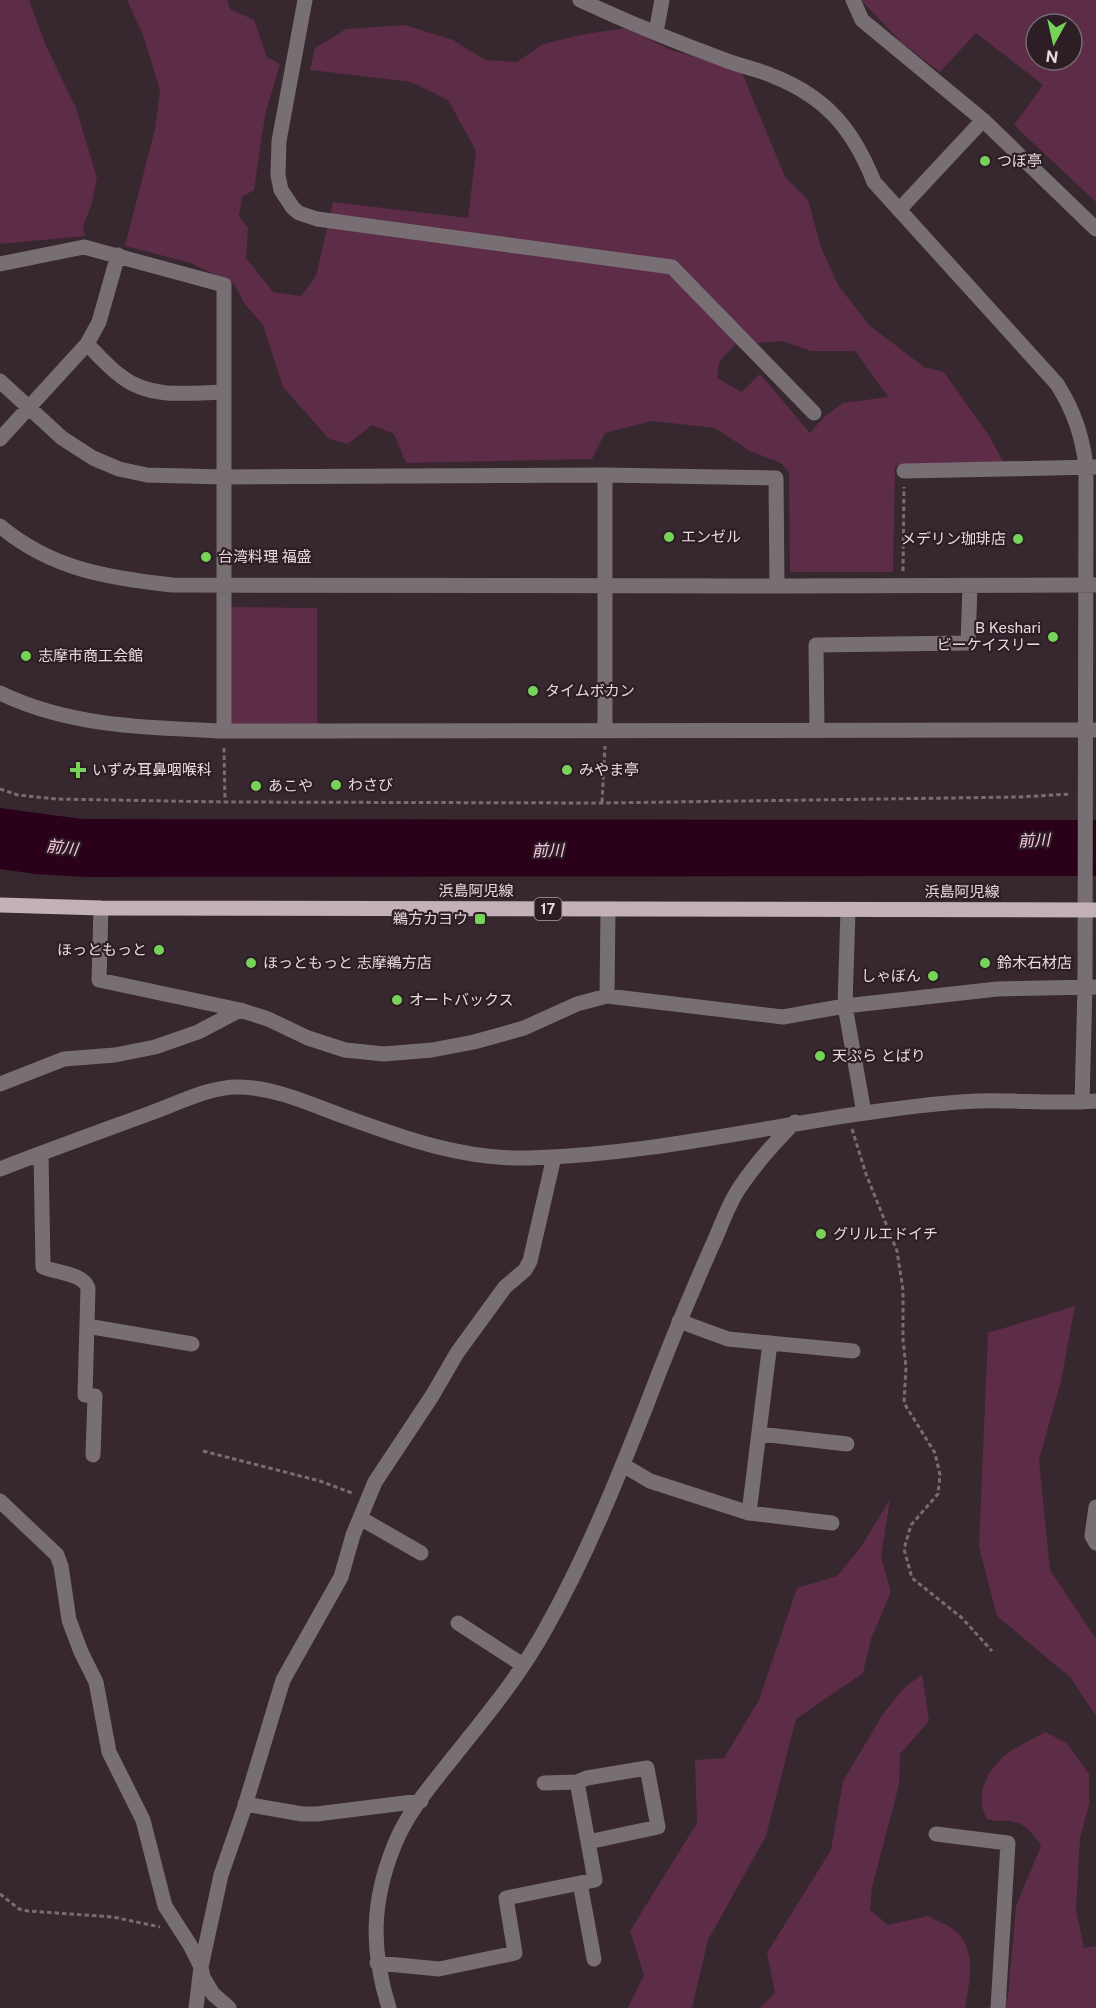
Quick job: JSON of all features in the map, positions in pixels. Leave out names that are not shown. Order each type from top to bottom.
[{"type":"main road","name":"浜島阿児線","points":[[0,905],[101,908],[1091,910]]},
{"type":"street","points":[[305,0],[278,159],[281,190],[299,213],[317,219],[672,267],[814,413]]},
{"type":"street","points":[[0,1169],[198,1096],[221,1089],[240,1087],[297,1098],[399,1137],[453,1151],[495,1157],[588,1156],[636,1150],[795,1122],[975,1101],[1089,1101],[1091,910],[1085,891],[1079,793],[1091,730],[1091,466],[1069,403],[1057,384],[874,182],[865,158],[849,131],[829,108],[803,89],[772,75],[727,61],[580,0]]},
{"type":"street","points":[[656,32],[663,0]]},
{"type":"street","points":[[853,0],[862,20],[982,120],[1096,229]]},
{"type":"street","points":[[899,210],[982,120]]},
{"type":"street","points":[[0,264],[84,247],[224,285],[224,731]]},
{"type":"street","points":[[0,439],[87,345],[99,322],[118,255]]},
{"type":"street","points":[[87,345],[123,378],[145,388],[168,394],[224,392]]},
{"type":"street","points":[[0,381],[62,438],[93,458],[119,469],[147,475],[224,477],[605,475],[776,478],[777,586]]},
{"type":"street","points":[[904,471],[1091,466]]},
{"type":"street","points":[[605,475],[606,729]]},
{"type":"street","points":[[0,526],[41,554],[78,569],[125,580],[172,585],[1091,585]]},
{"type":"street","points":[[817,729],[816,645],[968,643],[970,586]]},
{"type":"street","points":[[0,693],[19,702],[74,718],[138,728],[224,731],[1091,730]]},
{"type":"street","points":[[101,908],[99,980],[240,1010],[268,1019],[308,1038],[345,1050],[384,1054],[432,1050],[474,1042],[524,1028],[577,1004],[607,996],[783,1017],[845,1006],[997,989],[1091,987]]},
{"type":"street","points":[[607,996],[608,909]]},
{"type":"street","points":[[848,910],[845,1006],[864,1113]]},
{"type":"street","points":[[0,1084],[64,1059],[115,1055],[155,1047],[198,1032],[240,1010]]},
{"type":"street","points":[[389,2008],[377,1964],[375,1923],[385,1874],[405,1822],[484,1719],[544,1632],[574,1576],[623,1465],[679,1321],[738,1189],[768,1150],[795,1122]]},
{"type":"street","points":[[40,1154],[43,1267],[86,1282],[88,1288],[85,1395],[94,1396],[93,1455]]},
{"type":"street","points":[[196,2008],[201,1967],[221,1875],[284,1680],[341,1577],[360,1518],[375,1482],[432,1396],[457,1353],[505,1287],[525,1270],[530,1261],[554,1157]]},
{"type":"street","points":[[679,1321],[728,1339],[853,1351]]},
{"type":"street","points":[[87,1326],[192,1344]]},
{"type":"street","points":[[749,1513],[770,1343]]},
{"type":"street","points":[[760,1434],[848,1444]]},
{"type":"street","points":[[623,1465],[650,1481],[749,1513],[832,1523]]},
{"type":"street","points":[[0,1501],[57,1555],[69,1620],[96,1682],[110,1752],[143,1820],[165,1906],[201,1967],[203,1977],[213,1994],[229,2008]]},
{"type":"street","points":[[1096,1507],[1092,1536],[1096,1543]]},
{"type":"street","points":[[360,1518],[421,1553]]},
{"type":"street","points":[[458,1623],[523,1665]]},
{"type":"street","points":[[544,1783],[577,1782],[586,1778],[647,1768],[658,1827],[588,1842]]},
{"type":"street","points":[[377,1964],[439,1970],[515,1953],[506,1899],[595,1880],[577,1782]]},
{"type":"street","points":[[245,1804],[302,1814],[316,1814],[421,1801]]},
{"type":"street","points":[[936,1834],[1008,1844],[998,2008]]},
{"type":"street","points":[[580,1883],[594,1959]]},
{"type":"path","points":[[903,573],[904,471]]},
{"type":"path","points":[[602,803],[606,729]]},
{"type":"path","points":[[224,731],[225,802]]},
{"type":"path","points":[[0,789],[18,795],[56,799],[225,802],[602,803],[1007,797],[1079,793]]},
{"type":"path","points":[[848,1116],[867,1174],[897,1251],[903,1290],[903,1340],[906,1367],[904,1403],[935,1453],[940,1475],[938,1494],[911,1525],[904,1549],[912,1578],[962,1618],[992,1651]]},
{"type":"path","points":[[203,1451],[320,1481],[346,1490],[367,1501]]},
{"type":"path","points":[[0,1894],[19,1909],[28,1911],[113,1917],[180,1930]]},
{"type":"shaded area","points":[[0,0],[29,0],[46,46],[76,108],[97,178],[91,206],[83,226],[85,236],[0,244]]},
{"type":"shaded area","points":[[127,0],[227,0],[230,9],[254,20],[267,57],[280,64],[265,115],[254,190],[242,197],[239,216],[248,228],[246,258],[273,292],[301,296],[316,276],[333,202],[468,218],[476,151],[448,100],[411,82],[310,70],[315,48],[346,29],[405,25],[453,40],[485,60],[517,62],[543,44],[585,34],[626,28],[671,50],[741,70],[785,177],[808,200],[821,247],[838,285],[869,325],[924,367],[944,372],[988,434],[1005,465],[895,466],[893,572],[790,572],[789,473],[781,463],[750,451],[715,428],[652,421],[605,433],[592,459],[406,463],[394,434],[372,425],[348,444],[329,439],[283,387],[263,325],[244,303],[235,285],[191,263],[125,246],[155,129],[160,90],[143,35]],"holes":[[[783,341],[811,351],[855,351],[888,397],[843,403],[825,416],[810,433],[760,374],[742,392],[717,378],[719,362],[735,345]]]},
{"type":"shaded area","points":[[861,0],[1096,0],[1096,202],[1014,125],[1043,85],[1026,72],[1084,72],[1084,12],[1024,12],[1024,70],[976,33],[940,72],[901,42]]},
{"type":"shaded area","points":[[226,607],[317,608],[317,736],[227,736]]},
{"type":"shaded area","points":[[1075,1306],[1061,1381],[1039,1460],[1050,1570],[1096,1639],[1096,1716],[1070,1677],[997,1616],[979,1547],[988,1333]]},
{"type":"shaded area","points":[[890,1499],[881,1557],[891,1592],[871,1639],[863,1673],[796,1719],[766,1836],[708,1940],[692,2008],[628,2008],[644,1975],[630,1931],[697,1823],[695,1760],[724,1758],[759,1700],[797,1588],[837,1576],[861,1547]]},
{"type":"shaded area","points":[[922,1674],[929,1721],[900,1754],[899,1785],[872,1887],[870,1910],[888,1925],[928,1916],[958,1933],[968,1950],[970,1960],[970,1979],[965,2008],[760,2008],[775,1993],[767,1953],[831,1850],[843,1781],[883,1714],[904,1688]]},
{"type":"shaded area","points":[[1045,1732],[1067,1743],[1089,1774],[1089,1804],[1080,1838],[1076,1909],[1084,1948],[1096,1946],[1096,2008],[987,2008],[1008,1997],[1016,1906],[1041,1846],[1021,1825],[1011,1821],[987,1819],[983,1811],[983,1788],[990,1773],[1004,1756]]},
{"type":"water","name":"前川","points":[[0,808],[82,819],[1096,820],[1096,876],[84,877],[35,874],[0,869]]},
{"type":"place","name":"つぼ亭","points":[[985,161]]},
{"type":"place","name":"エンゼル","points":[[669,537]]},
{"type":"place","name":"メデリン珈琲店","points":[[1018,539]]},
{"type":"place","name":"台湾料理 福盛","points":[[206,557]]},
{"type":"place","name":"B Keshari ビーケイスリー","points":[[1053,637]]},
{"type":"place","name":"志摩市商工会館","points":[[26,656]]},
{"type":"place","name":"タイムボカン","points":[[533,691]]},
{"type":"place","name":"いずみ耳鼻咽喉科","points":[[78,770]]},
{"type":"place","name":"みやま亭","points":[[567,770]]},
{"type":"place","name":"わさび","points":[[336,785]]},
{"type":"place","name":"あこや","points":[[256,786]]},
{"type":"place","name":"鵜方カヨウ","points":[[480,919]]},
{"type":"place","name":"ほっともっと","points":[[159,950]]},
{"type":"place","name":"ほっともっと 志摩鵜方店","points":[[251,963]]},
{"type":"place","name":"鈴木石材店","points":[[985,963]]},
{"type":"place","name":"しゃぼん","points":[[933,976]]},
{"type":"place","name":"オートバックス","points":[[397,1000]]},
{"type":"place","name":"天ぷら とばり","points":[[820,1056]]},
{"type":"place","name":"グリルエドイチ","points":[[821,1234]]}]
